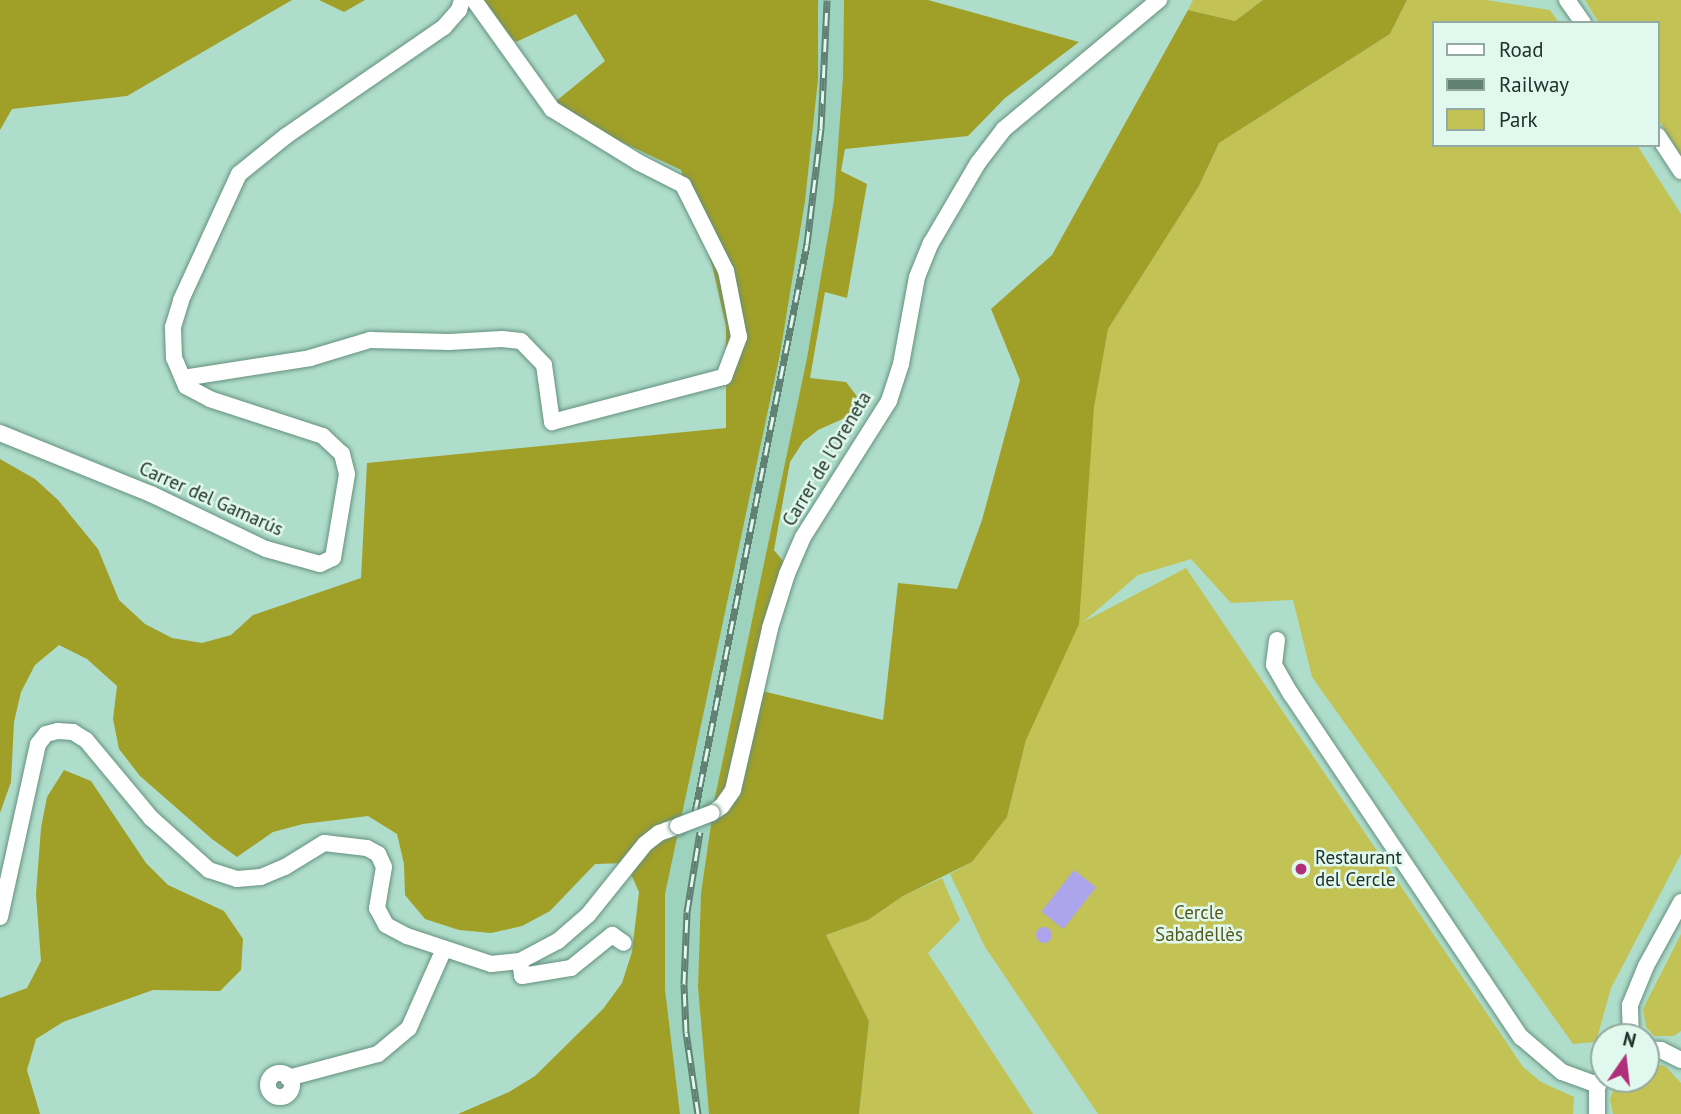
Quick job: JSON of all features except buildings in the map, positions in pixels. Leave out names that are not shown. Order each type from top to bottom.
[{"type":"street","points":[[462,0],[459,10],[444,27],[286,136],[239,174],[181,300],[173,327],[174,358],[183,378],[310,358],[370,340],[521,341],[544,365],[552,422],[724,377],[739,337],[726,271],[683,185],[638,162],[552,109],[474,0]]},
{"type":"street","name":"Carrer de l'Oreneta","points":[[520,961],[546,949],[576,927],[645,844],[659,833],[712,813],[722,806],[733,790],[770,628],[787,574],[803,537],[889,401],[901,364],[917,277],[931,243],[978,163],[1004,130],[1159,0]]},
{"type":"street","points":[[1567,0],[1582,21]]},
{"type":"street","points":[[1660,139],[1681,171]]},
{"type":"street","name":"Carrer del Gamarús","points":[[3,431],[151,494],[266,549],[320,564],[333,558],[347,474],[342,454],[323,436],[210,399],[186,386],[183,378]]},
{"type":"street","points":[[1277,640],[1274,665],[1291,694],[1521,1037],[1562,1072],[1590,1076]]},
{"type":"street","points":[[0,917],[38,744],[46,734],[66,730],[80,735],[93,746],[132,798],[194,860],[222,876],[261,877],[285,867],[324,843],[343,843],[373,851],[384,867],[377,902],[381,919],[394,930],[444,949],[491,964],[520,961],[522,976],[571,968],[612,935],[624,943]]},
{"type":"street","points":[[1631,1023],[1630,1005],[1646,966],[1681,902]]},
{"type":"street","points":[[288,1077],[379,1054],[408,1028],[444,949]]},
{"type":"street","points":[[1660,1052],[1678,1056]]},
{"type":"street","points":[[1595,1113],[1598,1093]]},
{"type":"shaded area","points":[[0,0],[292,0],[127,96],[12,109],[0,130]]},
{"type":"shaded area","points":[[319,0],[365,0],[344,12]]},
{"type":"shaded area","points":[[470,0],[818,0],[818,79],[805,201],[780,354],[665,894],[665,989],[680,1114],[458,1114],[509,1092],[535,1076],[603,1009],[622,983],[632,952],[639,892],[626,863],[595,864],[550,911],[522,926],[491,933],[459,930],[425,919],[405,895],[404,864],[397,834],[368,816],[303,824],[273,832],[237,857],[212,839],[140,776],[119,749],[113,719],[117,686],[87,659],[59,645],[35,665],[21,692],[14,722],[11,782],[0,813],[0,459],[35,479],[58,500],[98,549],[119,600],[145,624],[172,638],[202,643],[231,635],[253,615],[361,578],[367,463],[726,428],[726,326],[712,265],[681,170],[552,109],[555,102],[605,61],[576,14],[516,42]]},
{"type":"shaded area","points":[[818,0],[844,0],[843,77],[834,200],[807,358],[715,797],[701,893],[698,987],[709,1114],[680,1114],[665,989],[665,894],[711,672],[818,79]]},
{"type":"shaded area","points":[[844,0],[928,0],[1079,42],[1005,98],[968,136],[845,149],[841,171],[867,184],[847,298],[825,292],[810,378],[846,382],[859,399],[847,417],[818,430],[803,442],[790,462],[774,550],[783,561],[756,651],[750,688],[883,720],[898,583],[957,589],[982,520],[1020,380],[991,309],[1052,255],[1188,10],[1235,21],[1263,0],[1407,0],[1390,34],[1219,143],[1199,186],[1108,329],[1094,407],[1079,624],[1026,740],[1007,817],[972,862],[903,896],[868,920],[826,935],[869,1021],[859,1114],[709,1114],[698,987],[701,893],[715,797],[807,358],[834,200],[843,77]]},
{"type":"shaded area","points":[[64,770],[91,781],[146,863],[168,885],[224,911],[243,939],[241,970],[220,991],[153,990],[63,1022],[36,1039],[27,1070],[40,1114],[0,1114],[0,998],[27,988],[41,961],[36,894],[41,828],[47,797]]},
{"type":"shaded area","points":[[1074,870],[1096,887],[1063,929],[1041,912]]},
{"type":"shaded area","points":[[1044,927],[1052,935],[1044,943],[1036,935]]},
{"type":"green space","points":[[1193,0],[1263,0],[1235,21],[1188,10]]},
{"type":"green space","name":"Cercle Sabadellès","points":[[1407,0],[1486,0],[1550,10],[1558,21],[1432,21],[1432,147],[1638,147],[1681,214],[1681,854],[1611,988],[1601,1023],[1590,1023],[1590,1043],[1573,1044],[1312,677],[1293,600],[1231,603],[1191,559],[1138,575],[1083,622],[1186,568],[1523,1067],[1541,1082],[1574,1097],[1573,1114],[1098,1114],[985,947],[950,874],[972,862],[1007,817],[1026,740],[1108,329],[1199,186],[1219,143],[1390,34]]},
{"type":"green space","points":[[1585,0],[1681,0],[1681,156],[1660,122],[1660,21],[1598,21]]},
{"type":"green space","points":[[942,878],[960,920],[928,953],[1033,1114],[859,1114],[869,1021],[826,935],[868,920],[903,896]]},
{"type":"green space","points":[[1681,934],[1681,1031],[1674,1036],[1660,1036],[1660,1023],[1645,1023],[1643,1009]]},
{"type":"green space","points":[[1660,1065],[1665,1066],[1681,1083],[1681,1114],[1613,1114],[1610,1099],[1612,1093],[1660,1093]]},
{"type":"railway","points":[[695,812],[807,244],[821,129],[827,0]]},
{"type":"railway","points":[[698,1114],[686,1032],[684,984],[687,912],[700,832]]},
{"type":"place","name":"Restaurant del Cercle","points":[[1301,869]]}]
